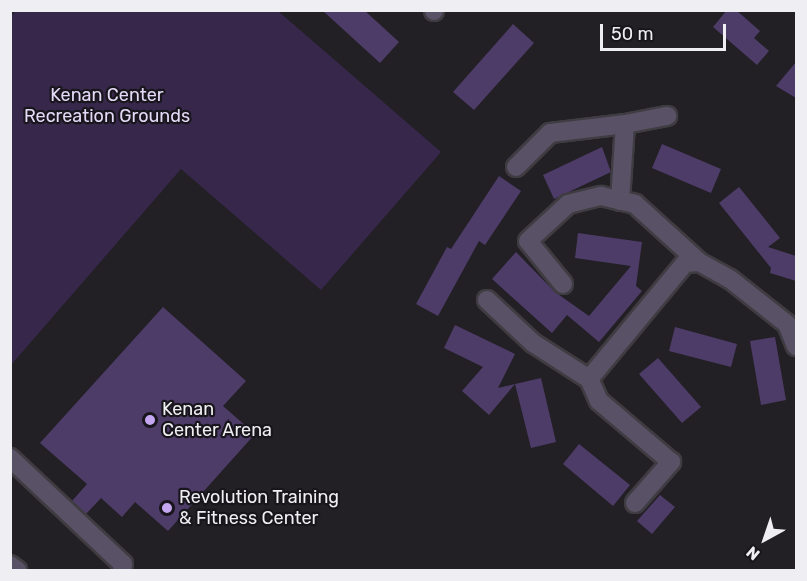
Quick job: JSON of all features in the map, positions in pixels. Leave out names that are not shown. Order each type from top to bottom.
[{"type":"lane","points":[[516,167],[550,133],[625,124],[667,116]]},
{"type":"lane","points":[[620,201],[625,124]]},
{"type":"lane","points":[[563,284],[528,241],[568,204],[601,196],[635,204],[699,262],[730,279],[787,324],[795,338]]},
{"type":"lane","points":[[589,379],[685,263],[699,262]]},
{"type":"lane","points":[[487,300],[533,343],[589,379],[598,401],[671,462],[635,503]]},
{"type":"lane","points":[[10,458],[123,564],[122,570]]},
{"type":"lane","points":[[10,565],[17,570]]},
{"type":"green space","name":"Kenan Center Recreation Grounds","points":[[16,11],[278,11],[441,152],[321,290],[181,169],[11,365],[10,17]]},
{"type":"building","points":[[322,10],[364,10],[399,42],[380,63]]},
{"type":"building","points":[[727,10],[736,10],[760,31],[754,38],[769,51],[757,65],[713,27]]},
{"type":"building","points":[[513,24],[534,43],[474,110],[453,92]]},
{"type":"building","points":[[796,62],[796,98],[776,86]]},
{"type":"building","points":[[662,144],[721,169],[711,193],[652,168]]},
{"type":"building","points":[[602,147],[611,172],[554,199],[543,175]]},
{"type":"building","points":[[499,176],[521,191],[485,245],[479,241],[438,316],[416,304],[447,247],[451,249]]},
{"type":"building","points":[[739,187],[780,238],[768,247],[796,256],[796,281],[770,273],[771,268],[719,203]]},
{"type":"building","points":[[578,233],[642,242],[636,286],[642,291],[599,342],[567,315],[552,333],[492,279],[516,252],[555,292],[589,316],[631,266],[575,258]]},
{"type":"building","name":"Kenan Center Arena","points":[[163,307],[246,381],[223,406],[255,434],[168,531],[135,502],[122,517],[101,498],[86,514],[72,501],[87,484],[40,443]]},
{"type":"building","points":[[455,325],[515,354],[498,388],[515,384],[489,415],[462,391],[483,367],[444,348]]},
{"type":"building","points":[[675,327],[737,344],[731,367],[669,351]]},
{"type":"building","points":[[775,337],[786,400],[761,405],[750,341]]},
{"type":"building","points":[[658,358],[701,407],[682,423],[639,374]]},
{"type":"building","points":[[541,378],[556,442],[531,448],[515,384]]},
{"type":"building","points":[[579,444],[630,485],[613,506],[563,464]]},
{"type":"building","points":[[660,495],[675,507],[652,534],[637,521]]},
{"type":"place","name":"Kenan Center Arena","points":[[150,420]]},
{"type":"place","name":"Revolution Training & Fitness Center","points":[[167,508]]}]
